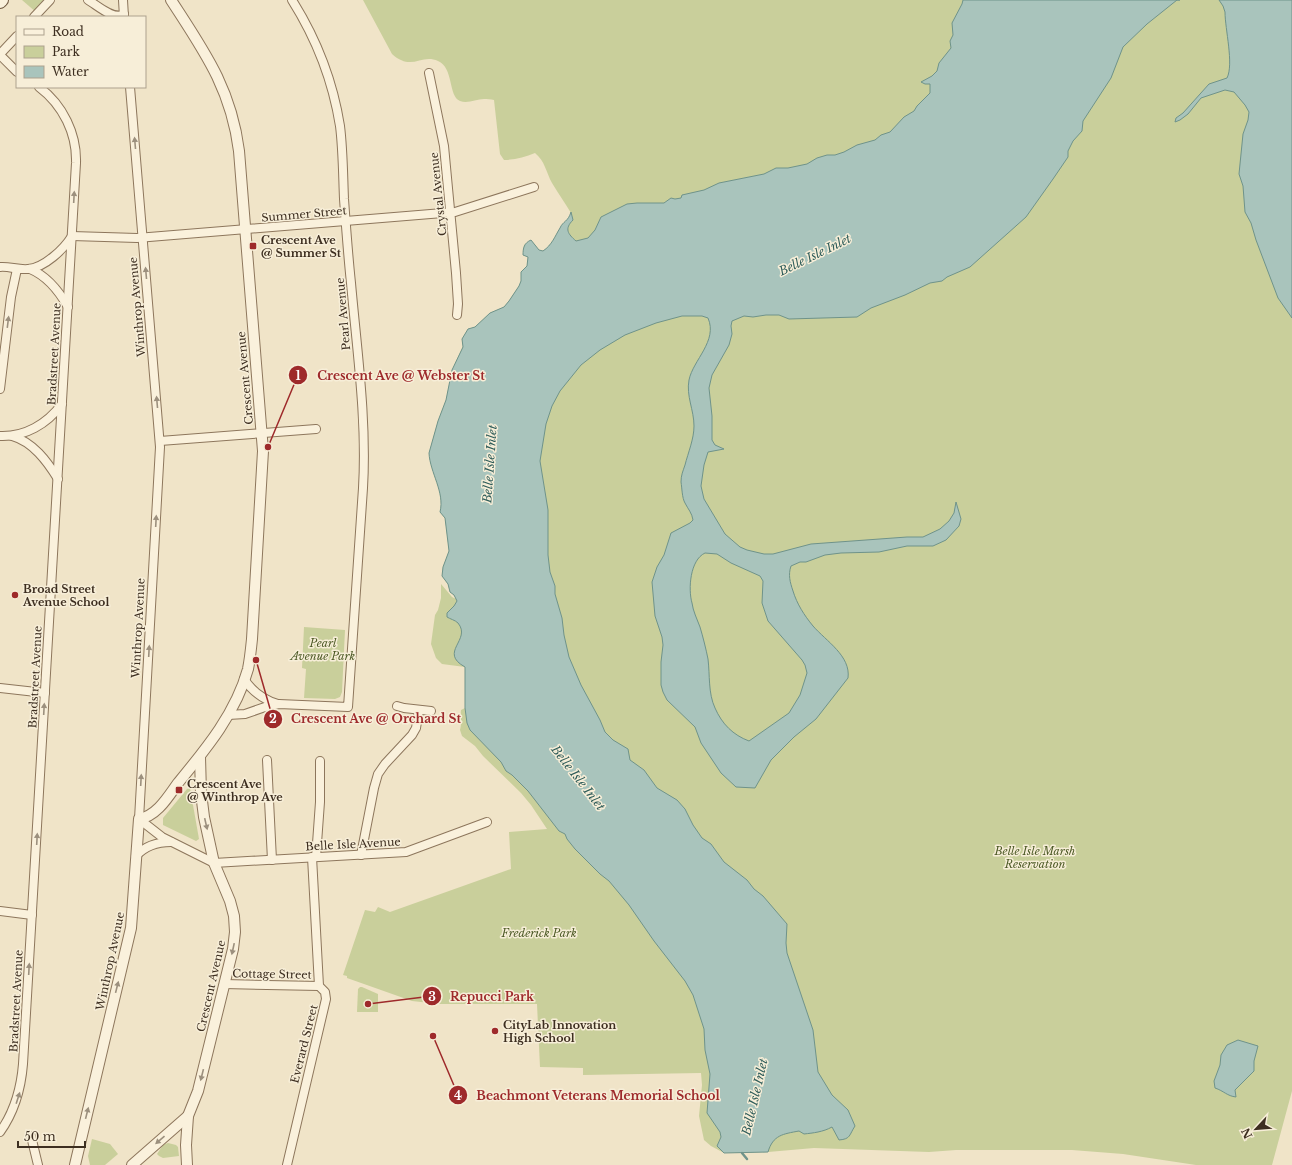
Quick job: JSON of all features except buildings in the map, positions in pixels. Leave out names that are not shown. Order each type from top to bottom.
[{"type":"street","points":[[35,16],[50,0]]},
{"type":"street","points":[[88,0],[114,16]]},
{"type":"street","points":[[123,0],[124,16]]},
{"type":"street","name":"Crescent Avenue","points":[[139,819],[147,817],[157,810],[200,757],[221,728],[244,679],[249,664],[252,631],[263,455],[238,144],[229,105],[223,87],[211,63],[171,0]]},
{"type":"street","name":"Pearl Avenue","points":[[279,704],[348,707],[363,488],[364,453],[363,416],[346,221],[341,139],[332,91],[316,45],[292,0]]},
{"type":"street","points":[[16,37],[0,55],[16,71]]},
{"type":"street","name":"Crystal Avenue","points":[[429,73],[444,146],[456,273],[458,304],[457,315]]},
{"type":"street","name":"Bradstreet Avenue","points":[[0,1132],[13,1111],[21,1084],[76,158],[73,137],[62,111],[40,88]]},
{"type":"street","name":"Winthrop Avenue","points":[[75,1165],[130,935],[133,912],[160,459],[160,441],[130,88]]},
{"type":"street","name":"Summer Street","points":[[72,236],[143,238],[451,212],[464,210],[534,187]]},
{"type":"street","points":[[30,269],[55,256],[66,245],[72,236]]},
{"type":"street","points":[[2,266],[17,269],[30,269],[37,272],[59,293],[68,307]]},
{"type":"street","points":[[0,389],[11,298],[17,269]]},
{"type":"street","points":[[0,436],[11,436],[25,433],[52,416],[62,404]]},
{"type":"street","points":[[160,441],[316,429]]},
{"type":"street","points":[[11,436],[24,441],[35,450],[48,464],[58,479]]},
{"type":"street","points":[[244,679],[251,688],[263,697],[279,704]]},
{"type":"street","points":[[0,688],[45,693]]},
{"type":"street","points":[[228,715],[245,714],[279,704]]},
{"type":"street","points":[[397,706],[419,710],[431,710]]},
{"type":"street","points":[[361,855],[378,774],[385,764],[412,735],[417,724],[419,710]]},
{"type":"street","name":"Crescent Avenue","points":[[187,1165],[186,1145],[188,1116],[198,1091],[234,941],[235,924],[230,901],[214,863],[201,801],[200,757]]},
{"type":"street","points":[[267,760],[272,860]]},
{"type":"street","name":"Everard Street","points":[[286,1165],[326,999],[325,992],[320,986],[314,857],[320,802],[320,761]]},
{"type":"street","points":[[139,819],[162,837],[214,863]]},
{"type":"street","name":"Belle Isle Avenue","points":[[214,863],[406,852],[487,822]]},
{"type":"street","points":[[136,856],[142,850],[152,845],[172,842]]},
{"type":"street","points":[[0,911],[32,915]]},
{"type":"street","name":"Cottage Street","points":[[224,984],[320,986]]},
{"type":"street","name":"Crescent Avenue","points":[[132,1165],[188,1116]]},
{"type":"street","points":[[31,1136],[38,1165]]},
{"type":"green space","points":[[22,0],[51,0],[37,13]]},
{"type":"green space","points":[[363,0],[1292,0],[1292,1091],[1272,1165],[1196,1165],[1123,1154],[1072,1150],[956,1150],[929,1152],[814,1148],[768,1152],[724,1153],[711,1146],[704,1140],[699,1116],[702,1085],[701,1073],[583,1075],[583,1068],[540,1067],[537,1004],[439,1004],[412,1001],[347,978],[347,976],[343,975],[365,910],[375,912],[378,907],[390,912],[511,869],[509,832],[547,829],[521,793],[483,756],[475,746],[462,736],[460,730],[461,710],[465,708],[465,667],[442,664],[436,658],[431,644],[435,615],[441,598],[441,584],[452,597],[456,599],[450,592],[448,584],[442,576],[443,567],[449,551],[445,518],[440,512],[441,497],[429,453],[438,421],[446,400],[452,370],[463,346],[462,339],[468,329],[475,327],[490,313],[504,307],[519,286],[521,281],[521,272],[527,266],[528,257],[523,255],[524,245],[531,240],[539,250],[543,251],[546,249],[571,213],[552,183],[543,163],[535,153],[520,158],[504,160],[500,154],[494,100],[484,99],[466,102],[460,101],[454,94],[449,75],[443,65],[438,61],[426,59],[405,62],[392,54]]},
{"type":"green space","name":"Pearl Avenue Park","points":[[304,627],[345,630],[342,692],[340,697],[335,699],[304,698],[306,669],[302,668]]},
{"type":"green space","points":[[190,788],[199,839],[196,841],[163,825],[163,818],[187,789]]},
{"type":"green space","points":[[362,987],[378,994],[378,1012],[357,1012],[358,989]]},
{"type":"green space","points":[[92,1139],[110,1144],[118,1154],[105,1165],[90,1165],[88,1156]]},
{"type":"green space","points":[[168,1143],[178,1147],[179,1156],[163,1158],[157,1154],[163,1145]]},
{"type":"water","points":[[963,0],[1177,0],[1147,24],[1123,47],[1111,78],[1083,121],[1082,131],[1073,141],[1068,151],[1068,157],[1053,179],[1026,217],[970,267],[947,277],[942,281],[930,283],[905,295],[871,308],[857,317],[789,319],[779,315],[766,315],[753,317],[744,316],[732,321],[732,334],[729,345],[712,375],[709,388],[712,416],[712,440],[715,445],[724,449],[708,452],[704,465],[701,486],[704,499],[725,534],[740,547],[764,554],[773,554],[811,544],[923,537],[940,529],[949,521],[954,513],[956,502],[961,519],[959,526],[946,540],[933,546],[907,546],[879,552],[825,555],[791,566],[790,582],[799,605],[813,626],[842,656],[848,670],[848,678],[816,719],[794,737],[771,760],[755,788],[736,787],[721,773],[701,743],[695,727],[667,700],[661,685],[663,645],[655,616],[652,582],[657,567],[664,555],[671,533],[693,520],[683,498],[681,480],[694,431],[694,420],[688,386],[689,380],[710,335],[708,318],[702,316],[682,316],[656,323],[625,335],[600,350],[581,365],[560,391],[552,406],[546,424],[540,461],[548,510],[548,555],[550,572],[555,586],[555,594],[562,618],[569,657],[581,685],[605,732],[613,740],[628,749],[630,760],[644,770],[657,788],[677,800],[685,809],[702,838],[711,844],[724,862],[747,880],[754,889],[763,896],[787,924],[787,953],[813,1030],[818,1072],[832,1095],[848,1110],[855,1126],[846,1139],[839,1140],[832,1127],[814,1133],[804,1134],[799,1131],[783,1134],[773,1142],[768,1152],[724,1153],[717,1146],[721,1137],[720,1132],[707,1113],[710,1074],[705,1050],[704,1029],[693,995],[685,981],[654,941],[629,905],[609,881],[575,849],[565,834],[559,831],[528,791],[506,771],[501,762],[470,730],[467,723],[465,708],[465,667],[458,662],[454,656],[461,635],[461,629],[457,622],[447,617],[447,613],[457,601],[454,595],[450,592],[448,584],[442,576],[443,567],[449,551],[445,518],[440,512],[441,497],[429,453],[438,421],[446,400],[452,370],[463,347],[462,339],[468,329],[475,327],[490,313],[504,307],[519,286],[521,281],[521,272],[527,266],[528,257],[523,255],[525,244],[531,240],[539,250],[543,251],[546,249],[571,212],[573,220],[570,223],[568,231],[576,241],[588,238],[595,230],[601,217],[627,204],[664,203],[671,198],[681,198],[682,195],[704,190],[719,183],[764,174],[776,168],[788,168],[807,164],[817,158],[844,152],[857,145],[875,140],[881,135],[890,132],[904,117],[914,111],[930,93],[930,84],[921,82],[932,76],[937,71],[939,63],[951,48],[950,41],[953,35],[952,23]],"holes":[[[705,553],[717,554],[731,563],[760,576],[763,581],[762,603],[768,621],[802,660],[807,673],[800,695],[789,713],[749,741],[733,732],[721,719],[715,708],[710,690],[707,655],[700,627],[693,609],[690,590],[693,568],[696,562]]]},
{"type":"water","points":[[1219,0],[1292,0],[1292,318],[1278,298],[1251,223],[1245,212],[1243,186],[1239,174],[1243,134],[1249,112],[1245,105],[1234,92],[1225,90],[1201,98],[1188,114],[1175,122],[1176,118],[1183,113],[1209,84],[1227,78],[1230,64],[1229,46],[1225,12]]},
{"type":"water","points":[[1238,1040],[1258,1046],[1254,1061],[1254,1071],[1235,1090],[1236,1097],[1230,1096],[1215,1088],[1214,1081],[1220,1065],[1221,1055],[1227,1045]]},
{"type":"waterway","name":"Belle Isle Inlet","points":[[742,1153],[747,1159]]},
{"type":"place","name":"Crescent Ave @ Summer St","points":[[253,246]]},
{"type":"place","name":"Crescent Ave @ Webster St","points":[[268,447]]},
{"type":"place","name":"Broad Street Avenue School","points":[[15,595]]},
{"type":"place","name":"Crescent Ave @ Orchard St","points":[[256,660]]},
{"type":"place","name":"Crescent Ave @ Winthrop Ave","points":[[179,790]]},
{"type":"place","name":"Repucci Park","points":[[368,1004]]},
{"type":"place","name":"CityLab Innovation High School","points":[[495,1031]]},
{"type":"place","name":"Beachmont Veterans Memorial School","points":[[433,1036]]},
{"type":"park label","name":"Belle Isle Marsh Reservation","points":[[1035,857]]},
{"type":"park label","name":"Frederick Park","points":[[539,933]]}]
